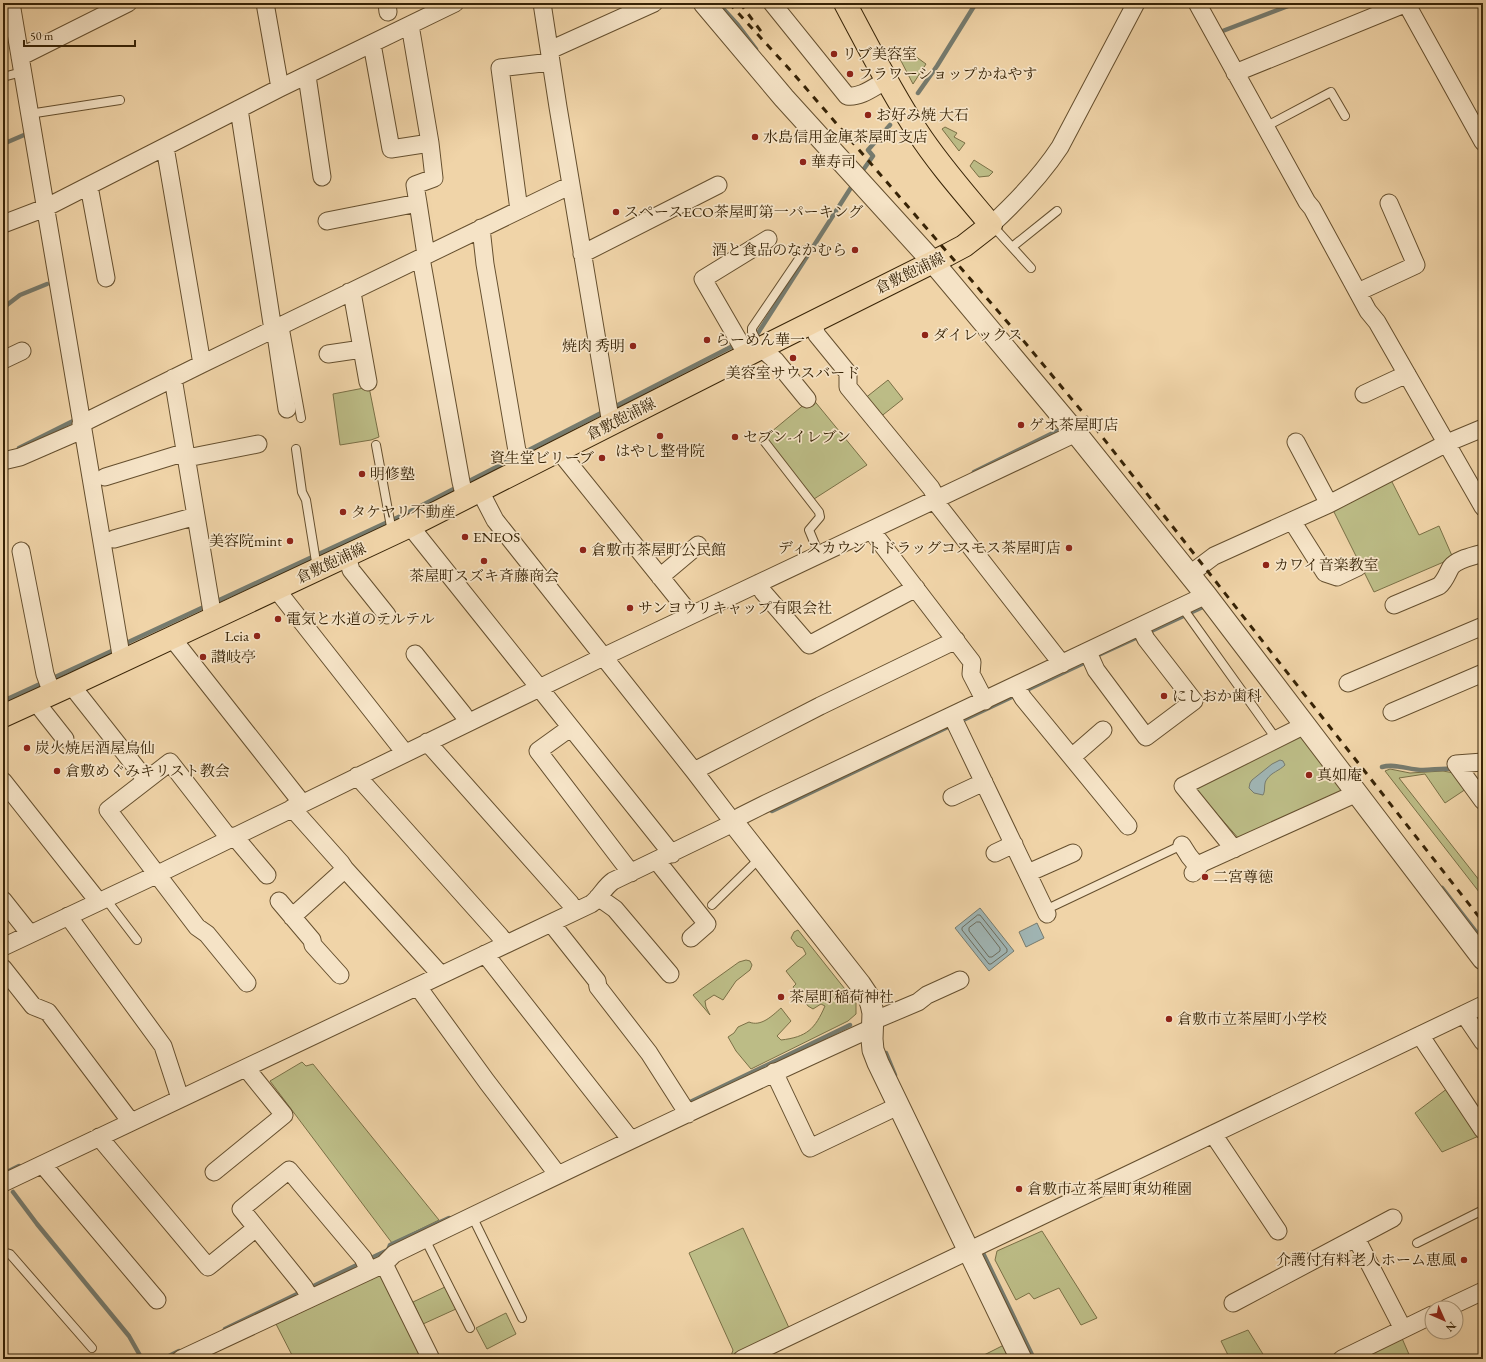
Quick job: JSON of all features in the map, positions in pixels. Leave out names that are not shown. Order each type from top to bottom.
[{"type":"main road","points":[[845,3],[918,133],[954,181],[992,225]]},
{"type":"main road","name":"倉敷飽浦線","points":[[3,716],[120,651],[172,638],[212,608],[276,589],[316,560],[347,556],[395,525],[468,490],[522,458],[558,451],[609,414],[749,343],[812,322],[964,246],[992,225]]},
{"type":"street","points":[[11,3],[120,651]]},
{"type":"street","points":[[21,65],[128,3]]},
{"type":"street","points":[[265,3],[280,88]]},
{"type":"street","points":[[542,3],[609,414]]},
{"type":"street","points":[[519,210],[500,68],[551,56],[654,3]]},
{"type":"street","points":[[704,3],[784,98],[933,262],[1076,433],[1190,574],[1483,958]]},
{"type":"street","points":[[772,3],[847,96],[853,97],[859,95],[887,80]]},
{"type":"street","points":[[992,225],[1026,191],[1052,158],[1136,3]]},
{"type":"street","points":[[1196,3],[1265,128],[1362,290],[1407,374],[1483,507]]},
{"type":"street","points":[[1235,73],[1406,3],[1483,142]]},
{"type":"street","points":[[3,224],[45,208],[280,88],[452,4]]},
{"type":"street","points":[[410,25],[430,143],[434,178],[415,185],[424,252],[468,490],[496,520],[694,771],[868,996],[871,1004],[874,1050],[898,1106],[939,1178],[969,1250],[1021,1359]]},
{"type":"street","points":[[372,44],[391,148],[430,143]]},
{"type":"street","points":[[307,76],[322,177]]},
{"type":"street","points":[[239,109],[275,326],[294,414]]},
{"type":"street","points":[[165,147],[201,359]]},
{"type":"street","points":[[582,254],[718,184]]},
{"type":"street","points":[[3,461],[20,457],[82,427],[173,378],[201,359],[350,292],[424,252],[482,228],[571,185]]},
{"type":"street","points":[[89,186],[106,278]]},
{"type":"street","points":[[327,221],[418,203]]},
{"type":"street","points":[[1362,290],[1416,265],[1389,203]]},
{"type":"street","points":[[482,228],[485,264],[522,458]]},
{"type":"street","points":[[768,239],[703,279],[749,343],[776,361],[807,399]]},
{"type":"street","points":[[350,292],[368,382]]},
{"type":"street","points":[[812,322],[817,335],[848,373],[848,386],[934,495],[1062,664]]},
{"type":"street","points":[[328,354],[362,350]]},
{"type":"street","points":[[3,360],[22,351]]},
{"type":"street","points":[[1364,394],[1407,374]]},
{"type":"street","points":[[173,378],[212,608]]},
{"type":"street","points":[[1190,574],[1214,556],[1329,504],[1447,443],[1483,428]]},
{"type":"street","points":[[3,947],[27,930],[68,916],[98,898],[298,802],[357,776],[403,750],[427,742],[466,719],[603,657],[689,612],[759,583],[817,550],[871,530],[934,495],[1076,433]]},
{"type":"street","points":[[1296,442],[1329,504]]},
{"type":"street","points":[[105,477],[186,455],[258,444]]},
{"type":"street","points":[[558,451],[689,612]]},
{"type":"street","points":[[114,539],[196,516]]},
{"type":"street","points":[[1292,521],[1325,573],[1337,576],[1358,567]]},
{"type":"street","points":[[395,525],[537,686],[570,728],[664,857],[707,924],[691,938]]},
{"type":"street","points":[[871,530],[972,662],[971,674],[985,701]]},
{"type":"street","points":[[660,577],[698,545]]},
{"type":"street","points":[[21,550],[51,688],[65,739]]},
{"type":"street","points":[[1394,605],[1439,586],[1452,566],[1483,553]]},
{"type":"street","points":[[347,556],[351,570],[387,615]]},
{"type":"street","points":[[759,583],[763,592],[809,646],[916,588]]},
{"type":"street","points":[[276,589],[403,750]]},
{"type":"street","points":[[3,1183],[99,1137],[129,1119],[179,1095],[246,1068],[418,987],[439,972],[485,954],[503,940],[551,922],[573,908],[591,904],[606,886],[613,881],[725,827],[763,805],[955,721],[985,701],[1019,691],[1062,664],[1090,657],[1143,633],[1185,612],[1206,596]]},
{"type":"street","points":[[1348,683],[1483,626]]},
{"type":"street","points":[[1090,657],[1096,670],[1146,737],[1194,701],[1143,633]]},
{"type":"street","points":[[172,638],[298,802],[345,869],[439,972]]},
{"type":"street","points":[[694,771],[956,640]]},
{"type":"street","points":[[415,654],[466,719]]},
{"type":"street","points":[[1392,712],[1483,673]]},
{"type":"street","points":[[51,688],[146,780]]},
{"type":"street","points":[[1019,691],[1128,826]]},
{"type":"street","points":[[955,721],[1046,912]]},
{"type":"street","points":[[1234,849],[1183,786],[1305,725]]},
{"type":"street","points":[[570,728],[538,751],[631,873]]},
{"type":"street","points":[[1072,757],[1103,730]]},
{"type":"street","points":[[427,742],[573,908]]},
{"type":"street","points":[[247,983],[208,934],[197,927],[108,810],[170,762],[229,835],[267,875]]},
{"type":"street","points":[[1483,762],[1456,764],[1483,801]]},
{"type":"street","points":[[357,776],[503,940]]},
{"type":"street","points":[[3,781],[98,898]]},
{"type":"street","points":[[952,797],[984,782]]},
{"type":"street","points":[[1182,845],[1195,870],[1202,863],[1357,793]]},
{"type":"street","points":[[995,854],[1014,844]]},
{"type":"street","points":[[1028,873],[1073,853]]},
{"type":"street","points":[[292,917],[345,869]]},
{"type":"street","points":[[598,897],[615,909],[670,974]]},
{"type":"street","points":[[3,900],[27,930]]},
{"type":"street","points":[[279,902],[312,940],[313,945],[340,976]]},
{"type":"street","points":[[68,916],[163,1046],[179,1095]]},
{"type":"street","points":[[551,922],[597,981],[598,987],[649,1053],[686,1109]]},
{"type":"street","points":[[485,954],[628,1136]]},
{"type":"street","points":[[3,968],[33,1006],[48,1012],[129,1119]]},
{"type":"street","points":[[181,1359],[307,1293],[371,1265],[558,1175],[628,1136],[686,1109],[774,1072],[960,980]]},
{"type":"street","points":[[418,987],[487,1082],[558,1175]]},
{"type":"street","points":[[742,1359],[969,1250],[1216,1139],[1467,1019],[1483,1005]]},
{"type":"street","points":[[1467,1019],[1483,1042]]},
{"type":"street","points":[[1423,1040],[1483,1130]]},
{"type":"street","points":[[214,1172],[284,1115],[246,1068]]},
{"type":"street","points":[[774,1072],[810,1148],[898,1106]]},
{"type":"street","points":[[99,1137],[208,1267],[256,1228]]},
{"type":"street","points":[[1216,1139],[1278,1232]]},
{"type":"street","points":[[43,1165],[157,1300]]},
{"type":"street","points":[[307,1293],[241,1209],[289,1170],[371,1265],[431,1359]]},
{"type":"street","points":[[1233,1303],[1393,1218]]},
{"type":"street","points":[[1356,1238],[1401,1326]]},
{"type":"street","points":[[1464,1300],[1483,1291]]},
{"type":"street","points":[[1342,1359],[1401,1326],[1424,1318]]},
{"type":"lane","points":[[3,77],[21,65]]},
{"type":"lane","points":[[1265,128],[1331,92],[1345,116]]},
{"type":"lane","points":[[29,114],[120,100]]},
{"type":"lane","points":[[1012,247],[1057,211]]},
{"type":"lane","points":[[992,225],[1031,268]]},
{"type":"lane","points":[[749,343],[752,328],[804,250]]},
{"type":"lane","points":[[764,441],[819,512],[820,517],[809,530],[817,550]]},
{"type":"lane","points":[[376,444],[395,525]]},
{"type":"lane","points":[[296,449],[302,492],[306,500],[316,560]]},
{"type":"lane","points":[[1185,612],[1277,740]]},
{"type":"lane","points":[[1046,912],[1182,845]]},
{"type":"lane","points":[[712,905],[761,858]]},
{"type":"lane","points":[[98,898],[137,940]]},
{"type":"lane","points":[[1417,1243],[1481,1211],[1483,1216]]},
{"type":"lane","points":[[472,1216],[522,1318]]},
{"type":"lane","points":[[425,1239],[470,1328]]},
{"type":"lane","points":[[3,1252],[10,1254],[92,1348]]},
{"type":"green space","points":[[911,53],[926,64],[913,84],[900,59]]},
{"type":"green space","points":[[945,127],[957,133],[954,137],[965,143],[959,151],[942,129]]},
{"type":"green space","points":[[974,160],[993,172],[989,176],[979,177],[970,166]]},
{"type":"green space","points":[[888,380],[903,399],[879,418],[864,399]]},
{"type":"green space","points":[[369,387],[379,437],[371,440],[340,445],[333,394]]},
{"type":"green space","points":[[812,398],[867,465],[814,499],[765,437]]},
{"type":"green space","points":[[1391,480],[1419,535],[1439,526],[1453,558],[1374,592],[1333,510]]},
{"type":"green space","points":[[1298,734],[1345,792],[1240,840],[1194,788]]},
{"type":"green space","points":[[1390,769],[1410,773],[1443,771],[1454,773],[1466,789],[1445,803],[1425,774],[1399,778],[1483,885],[1483,897],[1385,771]]},
{"type":"green space","points":[[798,930],[856,1003],[856,1014],[848,1021],[751,1069],[736,1051],[728,1037],[734,1033],[738,1027],[749,1022],[762,1022],[781,1008],[791,1021],[777,1036],[781,1040],[790,1039],[804,1034],[814,1026],[825,1006],[821,1004],[813,1009],[808,1006],[804,1000],[810,992],[807,989],[799,995],[793,987],[796,984],[786,971],[806,954],[803,948],[797,946],[791,938],[794,932]]},
{"type":"green space","points":[[746,960],[750,961],[752,965],[750,970],[736,981],[723,1000],[714,995],[705,1001],[710,1015],[693,995],[739,962]]},
{"type":"green space","points":[[302,1062],[306,1066],[313,1064],[439,1220],[392,1243],[270,1081]]},
{"type":"green space","points":[[1448,1088],[1481,1135],[1442,1152],[1415,1113]]},
{"type":"green space","points":[[743,1228],[790,1330],[730,1359],[733,1350],[689,1253]]},
{"type":"green space","points":[[1042,1231],[1097,1318],[1081,1325],[1059,1288],[1034,1299],[1029,1293],[1016,1300],[995,1260],[997,1251]]},
{"type":"green space","points":[[381,1276],[424,1359],[294,1359],[276,1324],[375,1277]]},
{"type":"green space","points":[[445,1287],[456,1309],[423,1324],[413,1302]]},
{"type":"green space","points":[[506,1313],[516,1334],[487,1349],[476,1328]]},
{"type":"green space","points":[[1248,1330],[1266,1359],[1230,1359],[1221,1341]]},
{"type":"green space","points":[[1401,1336],[1411,1359],[1352,1359]]},
{"type":"green space","points":[[1004,1345],[1011,1359],[976,1359]]},
{"type":"water","points":[[1280,760],[1283,761],[1285,765],[1267,779],[1263,795],[1254,793],[1249,788],[1252,780],[1272,764]]},
{"type":"water","points":[[980,908],[1014,951],[989,971],[955,928]]},
{"type":"water","points":[[1037,923],[1044,938],[1026,947],[1019,932]]},
{"type":"waterway","points":[[718,3],[738,25],[756,49]]},
{"type":"waterway","points":[[918,93],[937,66],[976,3]]},
{"type":"waterway","points":[[1222,35],[1220,32],[1296,3]]},
{"type":"waterway","points":[[861,173],[873,156],[868,150],[890,125]]},
{"type":"waterway","points":[[3,144],[24,135]]},
{"type":"waterway","points":[[1477,145],[1483,153]]},
{"type":"waterway","points":[[612,408],[758,333],[852,186]]},
{"type":"waterway","points":[[3,308],[20,295],[47,284]]},
{"type":"waterway","points":[[523,453],[605,411]]},
{"type":"waterway","points":[[19,448],[73,421]]},
{"type":"waterway","points":[[974,472],[1057,431]]},
{"type":"waterway","points":[[215,602],[405,514],[516,457]]},
{"type":"waterway","points":[[122,645],[208,605]]},
{"type":"waterway","points":[[1147,633],[1207,605]]},
{"type":"waterway","points":[[1094,657],[1140,636]]},
{"type":"waterway","points":[[3,701],[116,649]]},
{"type":"waterway","points":[[959,722],[1088,661]]},
{"type":"waterway","points":[[772,811],[952,725]]},
{"type":"waterway","points":[[1382,767],[1397,766],[1418,770],[1452,769]]},
{"type":"waterway","points":[[1442,888],[1483,941]]},
{"type":"waterway","points":[[686,1104],[850,1025]]},
{"type":"waterway","points":[[886,1053],[895,1075]]},
{"type":"waterway","points":[[3,1174],[19,1166]]},
{"type":"waterway","points":[[13,1192],[37,1224],[129,1336],[142,1359]]},
{"type":"waterway","points":[[367,1260],[388,1250],[390,1245],[449,1218]]},
{"type":"waterway","points":[[982,1251],[1034,1359]]},
{"type":"waterway","points":[[225,1329],[361,1263]]},
{"type":"waterway","points":[[163,1359],[179,1351]]},
{"type":"waterway","points":[[1327,1359],[1339,1354]]},
{"type":"railway","points":[[729,3],[792,72],[1022,339],[1089,420],[1483,922]]},
{"type":"railway","points":[[740,3],[763,34]]},
{"type":"place","name":"リブ美容室","points":[[834,54]]},
{"type":"place","name":"フラワーショップかねやす","points":[[850,74]]},
{"type":"place","name":"お好み焼 大石","points":[[868,115]]},
{"type":"place","name":"水島信用金庫茶屋町支店","points":[[755,137]]},
{"type":"place","name":"華寿司","points":[[803,162]]},
{"type":"place","name":"スペースECO茶屋町第一パーキング","points":[[616,212]]},
{"type":"place","name":"酒と食品のなかむら","points":[[855,250]]},
{"type":"place","name":"ダイレックス","points":[[925,335]]},
{"type":"place","name":"らーめん華一","points":[[707,340]]},
{"type":"place","name":"焼肉 秀明","points":[[633,346]]},
{"type":"place","name":"美容室サウスバード","points":[[793,358]]},
{"type":"place","name":"ゲオ茶屋町店","points":[[1021,425]]},
{"type":"place","name":"はやし整骨院","points":[[660,436]]},
{"type":"place","name":"セブン-イレブン","points":[[735,437]]},
{"type":"place","name":"資生堂ビリーブ","points":[[602,458]]},
{"type":"place","name":"明修塾","points":[[362,474]]},
{"type":"place","name":"タケヤリ不動産","points":[[343,512]]},
{"type":"place","name":"ENEOS","points":[[465,537]]},
{"type":"place","name":"美容院mint","points":[[290,541]]},
{"type":"place","name":"ディスカウントドラッグコスモス茶屋町店","points":[[1069,548]]},
{"type":"place","name":"倉敷市茶屋町公民館","points":[[583,550]]},
{"type":"place","name":"茶屋町スズキ斉藤商会","points":[[484,561]]},
{"type":"place","name":"カワイ音楽教室","points":[[1266,565]]},
{"type":"place","name":"サンヨウリキャップ有限会社","points":[[630,608]]},
{"type":"place","name":"電気と水道のテルテル","points":[[278,619]]},
{"type":"place","name":"Leia","points":[[257,636]]},
{"type":"place","name":"讃岐亭","points":[[203,657]]},
{"type":"place","name":"にしおか歯科","points":[[1164,696]]},
{"type":"place","name":"炭火焼居酒屋鳥仙","points":[[27,748]]},
{"type":"place","name":"倉敷めぐみキリスト教会","points":[[57,771]]},
{"type":"place","name":"真如庵","points":[[1309,775]]},
{"type":"place","name":"二宮尊徳","points":[[1205,877]]},
{"type":"place","name":"茶屋町稲荷神社","points":[[781,997]]},
{"type":"place","name":"倉敷市立茶屋町小学校","points":[[1169,1019]]},
{"type":"place","name":"倉敷市立茶屋町東幼稚園","points":[[1019,1189]]},
{"type":"place","name":"介護付有料老人ホーム恵風","points":[[1464,1260]]}]
